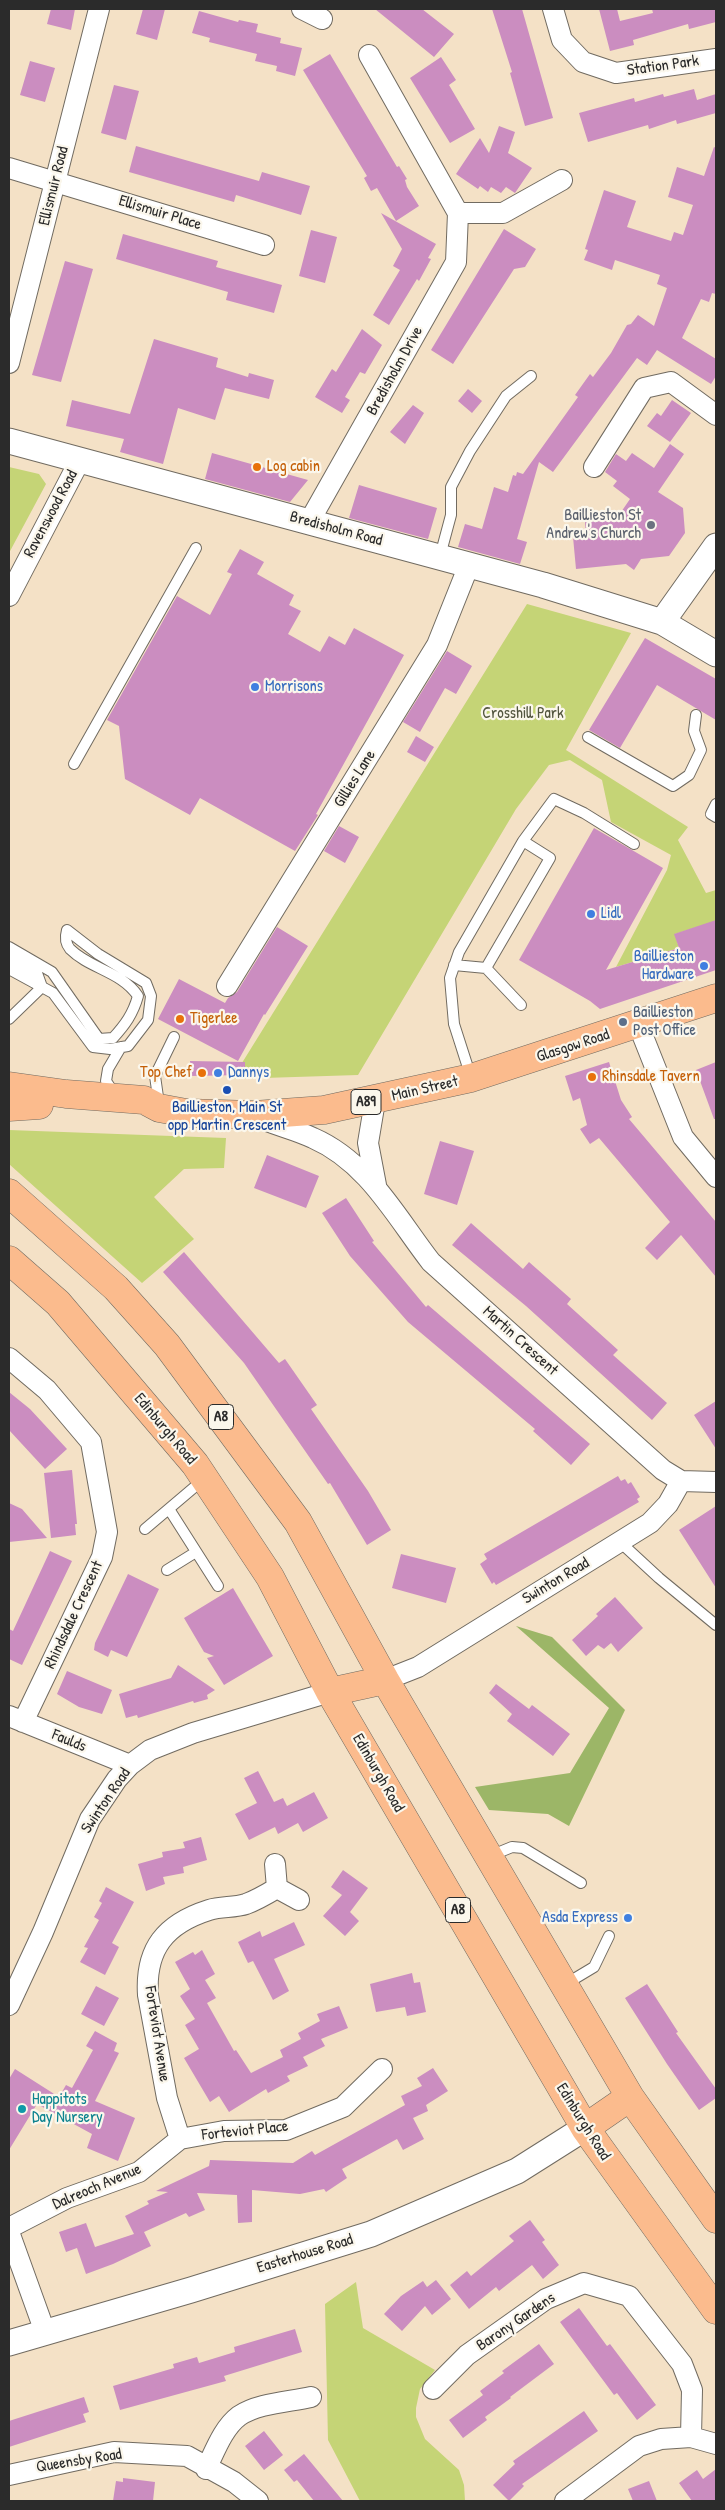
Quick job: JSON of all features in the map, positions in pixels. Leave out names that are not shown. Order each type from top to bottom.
[{"type":"main road","name":"Glasgow Road","points":[[515,1065],[716,998]]},
{"type":"main road","name":"Main Street","points":[[159,1108],[186,1113],[254,1115],[324,1110],[471,1078],[515,1065]]},
{"type":"main road","name":"A89","points":[[9,1086],[144,1100],[159,1108]]},
{"type":"main road","name":"A89","points":[[9,1100],[124,1116],[148,1114],[159,1108]]},
{"type":"main road","points":[[9,1107],[39,1105]]},
{"type":"main road","name":"A8","points":[[9,1193],[116,1288],[167,1345],[298,1522],[385,1680],[630,2097],[714,2212]]},
{"type":"main road","name":"Edinburgh Road","points":[[9,1260],[58,1303],[195,1464],[270,1577],[330,1692],[585,2128],[713,2298]]},
{"type":"main road","points":[[330,1692],[385,1680]]},
{"type":"main road","points":[[585,2128],[630,2097]]},
{"type":"street","name":"Ellismuir Road","points":[[9,363],[99,9]]},
{"type":"street","points":[[302,9],[322,19]]},
{"type":"street","name":"Station Park","points":[[554,9],[562,40],[576,55],[583,62],[616,73],[716,59]]},
{"type":"street","points":[[369,55],[458,213],[503,213],[562,180]]},
{"type":"street","name":"Ellismuir Place","points":[[9,168],[264,245]]},
{"type":"street","name":"Bredisholm Drive","points":[[309,522],[456,262],[458,213]]},
{"type":"street","points":[[594,467],[644,388],[671,382],[716,415]]},
{"type":"street","name":"Bredisholm Road","points":[[9,441],[543,585],[662,622],[716,654]]},
{"type":"street","name":"Ravenswood Road","points":[[9,596],[80,460]]},
{"type":"street","points":[[662,622],[716,546]]},
{"type":"street","name":"Gillies Lane","points":[[227,986],[437,646],[469,565]]},
{"type":"street","points":[[638,1024],[683,1137],[716,1177]]},
{"type":"street","name":"Martin Crescent","points":[[375,1100],[368,1143],[376,1185]]},
{"type":"street","name":"Martin Crescent","points":[[254,1115],[269,1123],[314,1138],[354,1165],[376,1185],[402,1225],[431,1262],[663,1470],[681,1481]]},
{"type":"street","name":"Rhindsdale Crescent","points":[[9,1358],[46,1390],[91,1442],[107,1532],[102,1557],[16,1719]]},
{"type":"street","points":[[681,1481],[716,1482]]},
{"type":"street","name":"Swinton Road","points":[[385,1680],[418,1667],[650,1523],[668,1504],[681,1481]]},
{"type":"street","name":"Swinton Road","points":[[9,2006],[43,1932],[84,1832],[117,1779],[130,1765],[150,1750],[193,1733],[330,1692]]},
{"type":"street","name":"Faulds","points":[[16,1719],[130,1765]]},
{"type":"street","points":[[275,1864],[277,1888],[300,1900]]},
{"type":"street","name":"Forteviot Avenue","points":[[180,2139],[167,2098],[148,1995],[147,1982],[152,1954],[168,1931],[182,1921],[210,1910],[245,1905],[277,1888]]},
{"type":"street","name":"Forteviot Place","points":[[180,2139],[224,2131],[286,2130],[343,2107],[382,2069]]},
{"type":"street","name":"Easterhouse Road","points":[[9,2343],[371,2234],[517,2170],[585,2128]]},
{"type":"street","name":"Dalreoch Avenue","points":[[9,2228],[66,2198],[139,2172],[180,2139]]},
{"type":"street","points":[[9,2232],[46,2332]]},
{"type":"street","name":"Barony Gardens","points":[[433,2389],[467,2355],[546,2299],[584,2284],[628,2296],[682,2364],[692,2390],[691,2437]]},
{"type":"street","points":[[206,2469],[224,2434],[239,2416],[257,2408],[311,2398]]},
{"type":"street","points":[[565,2501],[639,2446],[661,2439],[691,2437],[716,2444]]},
{"type":"street","name":"Queensby Road","points":[[9,2475],[114,2452],[187,2456],[206,2469],[234,2482],[258,2501]]},
{"type":"lane","points":[[440,557],[452,515],[451,487],[470,451],[506,396],[531,376]]},
{"type":"lane","points":[[74,764],[196,548]]},
{"type":"lane","points":[[588,737],[673,786],[689,775],[701,750],[694,731],[696,715]]},
{"type":"lane","points":[[471,1078],[454,1024],[450,978],[459,952],[523,841],[554,799],[584,813],[634,844]]},
{"type":"lane","points":[[716,804],[711,814],[716,817]]},
{"type":"lane","points":[[486,968],[550,858],[523,841]]},
{"type":"lane","points":[[9,947],[52,972],[98,1039],[113,1038],[126,1025],[135,1008],[138,996],[132,988],[116,975],[69,948],[65,939],[66,930],[98,954],[146,983],[152,996],[148,1020],[128,1046],[110,1049],[93,1047],[53,993],[9,969]]},
{"type":"lane","points":[[9,958],[37,973],[42,987]]},
{"type":"lane","points":[[454,965],[486,968],[521,1005]]},
{"type":"lane","points":[[9,1019],[42,987]]},
{"type":"lane","points":[[159,1108],[155,1076],[174,1037]]},
{"type":"lane","points":[[119,1098],[111,1091],[106,1081],[108,1069],[121,1048]]},
{"type":"lane","points":[[145,1529],[205,1479]]},
{"type":"lane","points":[[169,1509],[218,1586]]},
{"type":"lane","points":[[620,1542],[659,1578],[716,1625]]},
{"type":"lane","points":[[167,1570],[196,1552]]},
{"type":"lane","points":[[489,1856],[512,1847],[523,1848],[581,1883]]},
{"type":"lane","points":[[564,1985],[594,1967],[609,1936]]},
{"type":"green space","points":[[9,467],[39,474],[46,484],[9,553]]},
{"type":"green space","name":"Crosshill Park","points":[[527,604],[631,633],[566,750],[688,827],[678,840],[706,893],[716,890],[716,921],[675,934],[679,948],[616,967],[667,870],[671,855],[611,822],[602,780],[570,760],[549,765],[516,809],[358,1075],[232,1079]]},
{"type":"green space","points":[[9,1130],[226,1138],[224,1168],[184,1169],[154,1197],[194,1239],[142,1283],[9,1164]]},
{"type":"green space","points":[[516,1626],[552,1637],[625,1710],[569,1826],[548,1814],[489,1810],[475,1787],[570,1773],[609,1708]]},
{"type":"green space","points":[[356,2282],[363,2328],[435,2370],[420,2389],[416,2417],[425,2439],[459,2470],[464,2485],[465,2501],[360,2501],[328,2440],[325,2304]]},
{"type":"building","points":[[51,9],[75,9],[71,30],[47,24]]},
{"type":"building","points":[[143,9],[165,9],[157,40],[136,34]]},
{"type":"building","points":[[375,9],[422,9],[454,34],[434,57]]},
{"type":"building","points":[[492,9],[522,9],[553,118],[525,126],[510,73],[512,72]]},
{"type":"building","points":[[599,9],[617,9],[620,21],[653,13],[652,9],[716,9],[716,22],[689,29],[688,24],[633,40],[634,45],[610,51]]},
{"type":"building","points":[[199,11],[238,22],[239,20],[258,24],[256,32],[281,38],[280,43],[302,48],[295,76],[276,71],[277,66],[255,61],[257,54],[209,42],[210,38],[192,33]]},
{"type":"building","points":[[330,54],[397,167],[399,166],[407,179],[405,180],[407,187],[419,206],[396,221],[377,188],[371,191],[364,178],[367,176],[303,70]]},
{"type":"building","points":[[441,57],[456,80],[449,85],[475,129],[450,143],[410,78]]},
{"type":"building","points":[[30,61],[55,68],[45,102],[20,95]]},
{"type":"building","points":[[114,85],[139,91],[126,140],[101,133]]},
{"type":"building","points":[[694,89],[697,100],[716,94],[716,113],[677,124],[676,120],[649,129],[648,125],[588,142],[579,113],[634,98],[635,102],[663,94],[664,97]]},
{"type":"building","points":[[499,126],[515,132],[508,153],[532,168],[515,193],[506,187],[501,193],[491,187],[488,192],[480,186],[478,189],[456,174],[480,138],[489,153]]},
{"type":"building","points":[[136,146],[259,181],[262,172],[310,186],[301,215],[236,195],[234,202],[129,172]]},
{"type":"building","points":[[714,147],[716,148],[716,294],[712,293],[709,302],[701,299],[682,338],[716,359],[716,376],[711,384],[657,350],[647,365],[637,358],[553,472],[539,462],[517,539],[527,542],[520,564],[458,547],[465,524],[482,529],[494,487],[508,492],[513,475],[516,476],[517,472],[523,474],[578,397],[575,395],[590,374],[593,377],[611,353],[627,325],[631,324],[638,315],[654,326],[667,288],[657,284],[660,275],[615,260],[612,270],[584,260],[588,250],[585,249],[604,190],[636,201],[627,227],[671,241],[674,232],[683,235],[693,205],[668,197],[677,167],[704,176]]},
{"type":"building","points":[[381,213],[436,244],[428,258],[431,259],[419,281],[417,279],[389,325],[373,315],[400,270],[393,266],[402,249]]},
{"type":"building","points":[[504,229],[536,249],[525,267],[514,269],[453,364],[431,350]]},
{"type":"building","points":[[311,230],[337,237],[325,283],[299,276]]},
{"type":"building","points":[[123,234],[218,261],[216,267],[282,285],[274,313],[226,300],[228,292],[116,259]]},
{"type":"building","points":[[65,261],[93,269],[61,382],[32,375]]},
{"type":"building","points":[[362,329],[382,345],[365,374],[360,372],[345,397],[350,400],[342,413],[315,397],[332,369],[336,372]]},
{"type":"building","points":[[154,339],[218,358],[216,367],[248,377],[249,373],[274,380],[269,399],[225,388],[215,420],[178,408],[163,464],[120,452],[124,439],[66,426],[72,400],[130,414]]},
{"type":"building","points":[[468,389],[482,401],[472,413],[458,401]]},
{"type":"building","points":[[672,400],[691,413],[670,442],[647,426],[657,413],[661,416]]},
{"type":"building","points":[[413,405],[424,413],[405,444],[390,432]]},
{"type":"building","points":[[670,444],[684,454],[658,492],[683,508],[685,533],[669,556],[641,559],[634,570],[626,564],[576,569],[573,537],[586,536],[585,522],[617,518],[630,499],[613,486],[617,481],[605,472],[616,454],[626,461],[632,453],[654,468]]},
{"type":"building","points":[[212,453],[308,480],[290,502],[205,479]]},
{"type":"building","points":[[359,485],[437,508],[428,539],[349,518]]},
{"type":"building","name":"Morrisons","points":[[240,549],[264,562],[257,574],[294,595],[289,605],[301,611],[288,634],[320,652],[329,636],[345,645],[354,628],[404,655],[316,814],[318,815],[295,851],[200,798],[190,815],[125,779],[119,726],[107,720],[177,596],[210,615],[232,574],[227,572]]},
{"type":"building","points":[[645,638],[716,679],[716,720],[657,685],[620,748],[589,730]]},
{"type":"building","points":[[447,651],[472,666],[456,694],[445,688],[420,732],[403,722]]},
{"type":"building","points":[[416,736],[434,747],[425,762],[407,752]]},
{"type":"building","points":[[339,826],[359,837],[345,863],[324,851]]},
{"type":"building","name":"Lidl","points":[[594,828],[663,868],[606,970],[679,948],[674,934],[716,920],[716,970],[600,1009],[590,1001],[519,960]]},
{"type":"building","points":[[277,927],[308,946],[264,1014],[238,1061],[158,1019],[179,979],[225,1003],[228,998],[237,992]]},
{"type":"building","points":[[190,1061],[245,1062],[245,1075],[190,1076]]},
{"type":"building","points":[[609,1062],[621,1100],[632,1117],[629,1119],[716,1222],[716,1277],[681,1235],[657,1260],[645,1248],[670,1222],[599,1138],[590,1144],[580,1129],[587,1125],[580,1098],[573,1101],[565,1076]]},
{"type":"building","points":[[716,1062],[716,1119],[714,1119],[696,1070]]},
{"type":"building","points":[[440,1141],[474,1151],[457,1205],[424,1194]]},
{"type":"building","points":[[267,1155],[319,1176],[306,1208],[254,1188]]},
{"type":"building","points":[[346,1198],[374,1241],[372,1242],[426,1307],[428,1305],[590,1444],[571,1465],[533,1431],[535,1429],[408,1322],[350,1256],[322,1213]]},
{"type":"building","points":[[471,1223],[523,1269],[529,1262],[571,1299],[567,1304],[618,1350],[613,1355],[667,1403],[652,1420],[526,1306],[452,1245]]},
{"type":"building","points":[[184,1252],[279,1363],[285,1359],[317,1405],[311,1409],[368,1491],[391,1530],[367,1545],[330,1483],[328,1484],[244,1363],[163,1272]]},
{"type":"building","points":[[9,1392],[30,1409],[67,1449],[45,1469],[9,1430]]},
{"type":"building","points":[[716,1401],[716,1449],[694,1415]]},
{"type":"building","points":[[72,1470],[77,1524],[75,1524],[76,1535],[51,1538],[44,1473]]},
{"type":"building","points":[[618,1476],[621,1481],[625,1479],[628,1484],[631,1482],[640,1497],[637,1499],[639,1502],[496,1585],[494,1582],[492,1584],[480,1564],[487,1559],[484,1554]]},
{"type":"building","points":[[9,1503],[22,1509],[47,1538],[9,1542]]},
{"type":"building","points":[[716,1506],[716,1588],[679,1530]]},
{"type":"building","points":[[50,1551],[72,1561],[22,1665],[9,1659],[9,1629],[13,1631]]},
{"type":"building","points":[[401,1554],[456,1568],[446,1603],[392,1588]]},
{"type":"building","points":[[128,1574],[159,1589],[127,1657],[111,1650],[108,1657],[94,1650],[95,1643]]},
{"type":"building","points":[[233,1588],[273,1656],[224,1685],[207,1658],[214,1656],[204,1652],[184,1618]]},
{"type":"building","points":[[615,1597],[643,1628],[618,1652],[611,1643],[604,1649],[598,1645],[586,1656],[572,1640]]},
{"type":"building","points":[[178,1665],[215,1690],[207,1695],[208,1699],[194,1703],[193,1701],[138,1718],[137,1715],[126,1718],[119,1694],[171,1678]]},
{"type":"building","points":[[67,1671],[112,1690],[102,1714],[79,1707],[57,1694]]},
{"type":"building","points":[[496,1684],[529,1709],[532,1705],[570,1734],[553,1756],[507,1721],[512,1714],[489,1693]]},
{"type":"building","points":[[258,1771],[274,1802],[283,1798],[287,1806],[314,1792],[328,1818],[303,1832],[298,1823],[278,1834],[275,1827],[249,1840],[235,1814],[257,1803],[244,1778]]},
{"type":"building","points":[[201,1837],[207,1860],[183,1867],[184,1873],[163,1877],[165,1884],[146,1891],[138,1864],[163,1857],[162,1852],[185,1848],[183,1842]]},
{"type":"building","points":[[343,1870],[368,1888],[350,1912],[359,1921],[345,1936],[323,1916],[342,1895],[331,1887]]},
{"type":"building","points":[[106,1887],[134,1902],[112,1943],[119,1947],[105,1975],[80,1962],[88,1948],[84,1947],[99,1920],[94,1917],[102,1903],[99,1901]]},
{"type":"building","points":[[294,1922],[305,1945],[274,1959],[289,1991],[273,2000],[253,1961],[248,1963],[238,1942],[260,1931],[262,1937]]},
{"type":"building","points":[[202,1950],[215,1974],[205,1980],[216,1998],[207,2003],[234,2051],[236,2050],[251,2073],[283,2057],[280,2050],[301,2039],[298,2033],[320,2021],[317,2014],[339,2006],[348,2028],[321,2039],[325,2046],[303,2057],[308,2066],[287,2076],[290,2081],[268,2093],[266,2089],[229,2112],[219,2096],[210,2102],[184,2058],[199,2049],[185,2025],[195,2019],[180,1996],[190,1989],[175,1962],[193,1952],[195,1955]]},
{"type":"building","points":[[412,1973],[414,1983],[420,1982],[426,2012],[407,2016],[405,2007],[376,2012],[370,1984]]},
{"type":"building","points":[[647,1984],[678,2032],[676,2033],[716,2089],[716,2098],[699,2110],[625,1998]]},
{"type":"building","points":[[96,1986],[119,1998],[104,2026],[81,2014]]},
{"type":"building","points":[[95,2031],[117,2043],[114,2051],[119,2053],[95,2101],[135,2118],[118,2161],[87,2148],[92,2134],[37,2104],[9,2150],[9,2079],[15,2069],[59,2097],[66,2085],[72,2088],[93,2050],[86,2046]]},
{"type":"building","points":[[433,2068],[448,2091],[426,2105],[428,2111],[413,2118],[424,2139],[403,2150],[397,2139],[342,2169],[347,2178],[326,2192],[324,2189],[300,2194],[252,2190],[252,2222],[238,2223],[237,2195],[197,2193],[205,2210],[189,2217],[186,2213],[144,2232],[151,2246],[113,2264],[86,2274],[77,2248],[66,2252],[59,2232],[86,2223],[95,2247],[134,2234],[125,2216],[149,2204],[147,2201],[168,2192],[156,2191],[209,2166],[210,2160],[293,2163],[312,2151],[315,2155],[405,2105],[401,2096],[422,2086],[417,2078]]},
{"type":"building","points":[[530,2220],[545,2240],[542,2242],[559,2265],[543,2279],[532,2265],[499,2291],[496,2287],[469,2309],[450,2285],[467,2271],[471,2276],[514,2241],[509,2236]]},
{"type":"building","points":[[436,2280],[451,2299],[432,2315],[425,2306],[402,2331],[384,2314],[401,2296],[423,2281],[427,2287]]},
{"type":"building","points":[[579,2308],[607,2346],[610,2344],[656,2405],[637,2420],[617,2393],[614,2395],[560,2322]]},
{"type":"building","points":[[295,2329],[302,2352],[224,2376],[226,2381],[120,2410],[113,2386],[174,2368],[173,2364],[197,2357],[199,2363],[235,2352],[234,2347]]},
{"type":"building","points":[[539,2344],[554,2364],[485,2417],[487,2420],[463,2438],[449,2420],[483,2395],[480,2391],[504,2373],[502,2371]]},
{"type":"building","points":[[84,2397],[89,2412],[83,2414],[86,2422],[9,2447],[9,2421]]},
{"type":"building","points":[[584,2411],[598,2431],[522,2484],[524,2486],[509,2501],[493,2485],[515,2464],[513,2461]]},
{"type":"building","points":[[264,2431],[283,2455],[264,2470],[245,2446]]},
{"type":"building","points":[[304,2454],[343,2501],[314,2501],[297,2480],[294,2482],[284,2470]]},
{"type":"building","points":[[716,2469],[716,2501],[692,2501],[679,2483],[697,2470],[703,2479]]},
{"type":"building","points":[[123,2478],[155,2482],[153,2501],[113,2501],[116,2481],[123,2482]]},
{"type":"building","points":[[649,2481],[657,2501],[633,2501],[628,2489]]},
{"type":"place","name":"Log cabin","points":[[257,467]]},
{"type":"place","name":"Baillieston St Andrew's Church","points":[[651,525]]},
{"type":"place","name":"Morrisons","points":[[255,687]]},
{"type":"place","name":"Lidl","points":[[591,914]]},
{"type":"place","name":"Baillieston Hardware","points":[[704,966]]},
{"type":"place","name":"Tigerlee","points":[[180,1019]]},
{"type":"place","name":"Baillieston Post Office","points":[[623,1022]]},
{"type":"place","name":"Top Chef","points":[[202,1073]]},
{"type":"place","name":"Dannys","points":[[218,1073]]},
{"type":"place","name":"Rhinsdale Tavern","points":[[592,1077]]},
{"type":"place","name":"Baillieston, Main St opp Martin Crescent","points":[[227,1090]]},
{"type":"place","name":"Asda Express","points":[[628,1918]]},
{"type":"place","name":"Happitots Day Nursery","points":[[22,2109]]}]
